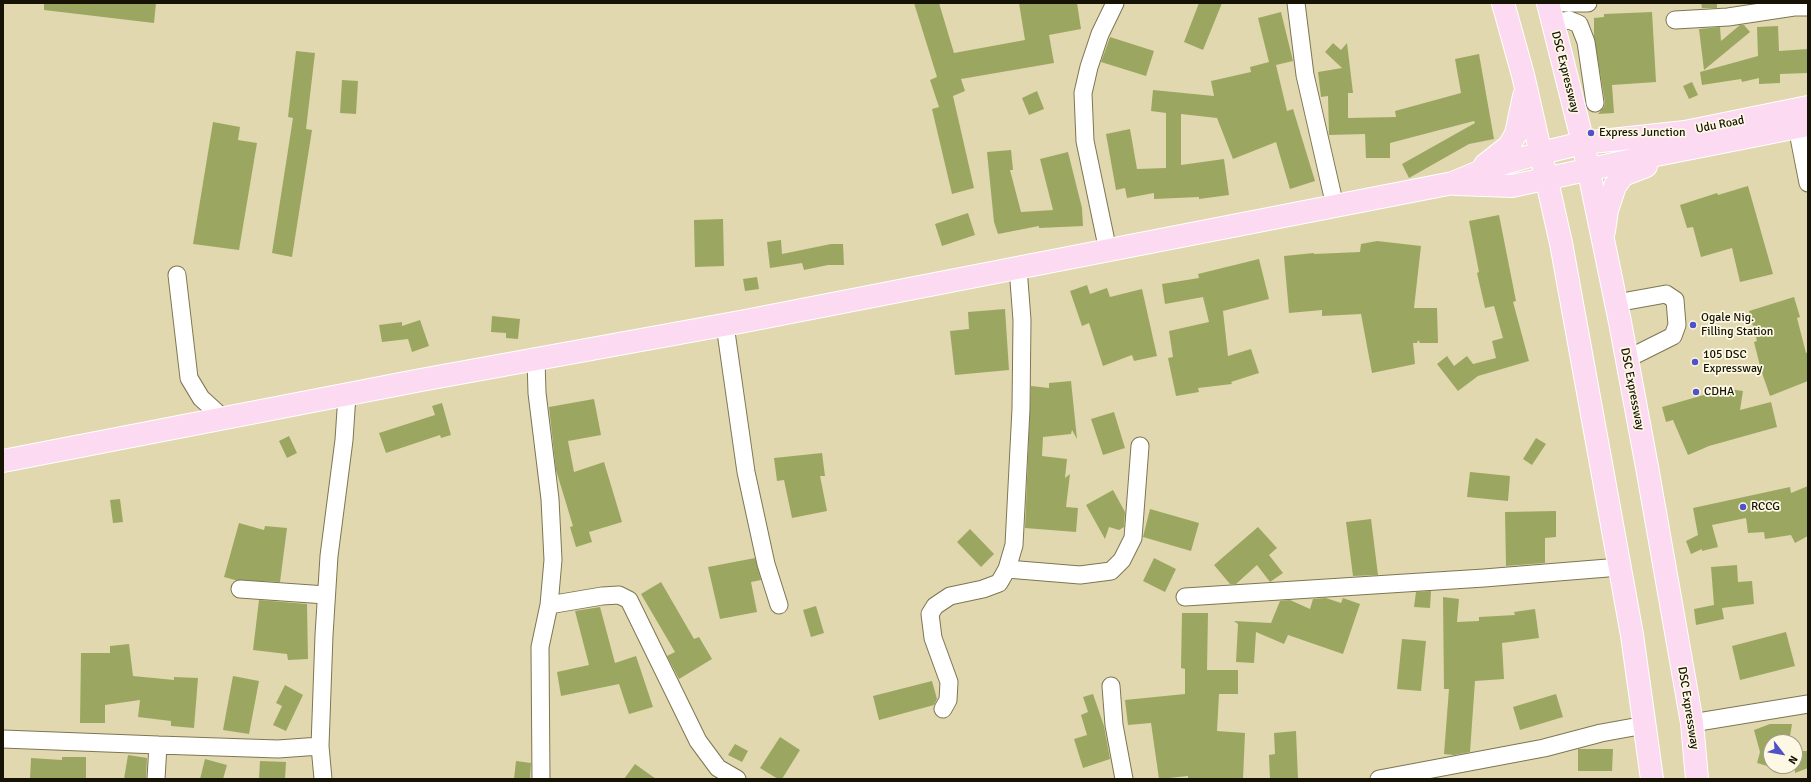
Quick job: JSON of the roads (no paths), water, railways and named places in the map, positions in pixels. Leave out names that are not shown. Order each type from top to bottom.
[{"type":"main road","points":[[1503,3],[1523,75],[1568,281],[1632,635],[1652,779]]},
{"type":"main road","name":"DSC Expressway","points":[[1550,13],[1583,144],[1627,359],[1692,723],[1697,779]]},
{"type":"main road","points":[[1453,183],[1474,173],[1504,151],[1516,134],[1524,99],[1523,75]]},
{"type":"main road","name":"Udu Road","points":[[1474,173],[1541,153],[1583,144],[1685,132],[1808,107]]},
{"type":"main road","name":"Udu Road","points":[[1684,150],[1802,126]]},
{"type":"main road","points":[[3,461],[224,420],[536,359],[725,325],[1453,183],[1512,186],[1684,150]]},
{"type":"main road","points":[[1602,242],[1609,204],[1616,186],[1623,175],[1684,150]]},
{"type":"street","points":[[1108,251],[1085,141],[1083,93],[1089,67],[1098,40],[1115,3]]},
{"type":"street","points":[[1296,3],[1305,74],[1334,206]]},
{"type":"street","points":[[1565,3],[1588,3]]},
{"type":"street","points":[[1675,20],[1728,17],[1799,5]]},
{"type":"street","points":[[1550,13],[1579,24],[1586,42],[1595,103]]},
{"type":"street","points":[[1802,126],[1808,183]]},
{"type":"street","points":[[943,709],[948,700],[949,682],[933,638],[930,614],[935,606],[950,596],[983,590],[999,583],[1007,569],[1014,545],[1021,409],[1022,320],[1018,268]]},
{"type":"street","points":[[176,275],[189,378],[201,398],[224,420]]},
{"type":"street","points":[[1616,303],[1666,294],[1674,300],[1677,325],[1673,336],[1627,359]]},
{"type":"street","points":[[725,325],[746,472],[766,564],[779,605]]},
{"type":"street","points":[[536,359],[537,393],[550,499],[553,560],[549,605],[540,647],[541,779]]},
{"type":"street","points":[[323,779],[320,746],[326,594],[347,395]]},
{"type":"street","points":[[1007,569],[1080,575],[1111,571],[1122,560],[1133,538],[1140,446]]},
{"type":"street","points":[[1185,597],[1484,578],[1620,567]]},
{"type":"street","points":[[240,589],[326,594]]},
{"type":"street","points":[[549,605],[602,596],[619,595],[629,600],[715,773],[737,779]]},
{"type":"street","points":[[1111,686],[1114,725],[1124,779]]},
{"type":"street","points":[[1692,723],[1808,704]]},
{"type":"street","points":[[1379,779],[1544,748],[1601,733],[1645,725]]},
{"type":"street","points":[[3,739],[278,749],[320,746]]},
{"type":"street","points":[[156,779],[158,745]]},
{"type":"place","name":"Express Junction","points":[[1591,133]]},
{"type":"place","name":"Ogale Nig. Filling Station","points":[[1693,325]]},
{"type":"place","name":"105 DSC Expressway","points":[[1695,362]]},
{"type":"place","name":"CDHA","points":[[1696,392]]},
{"type":"place","name":"RCCG","points":[[1743,507]]}]
